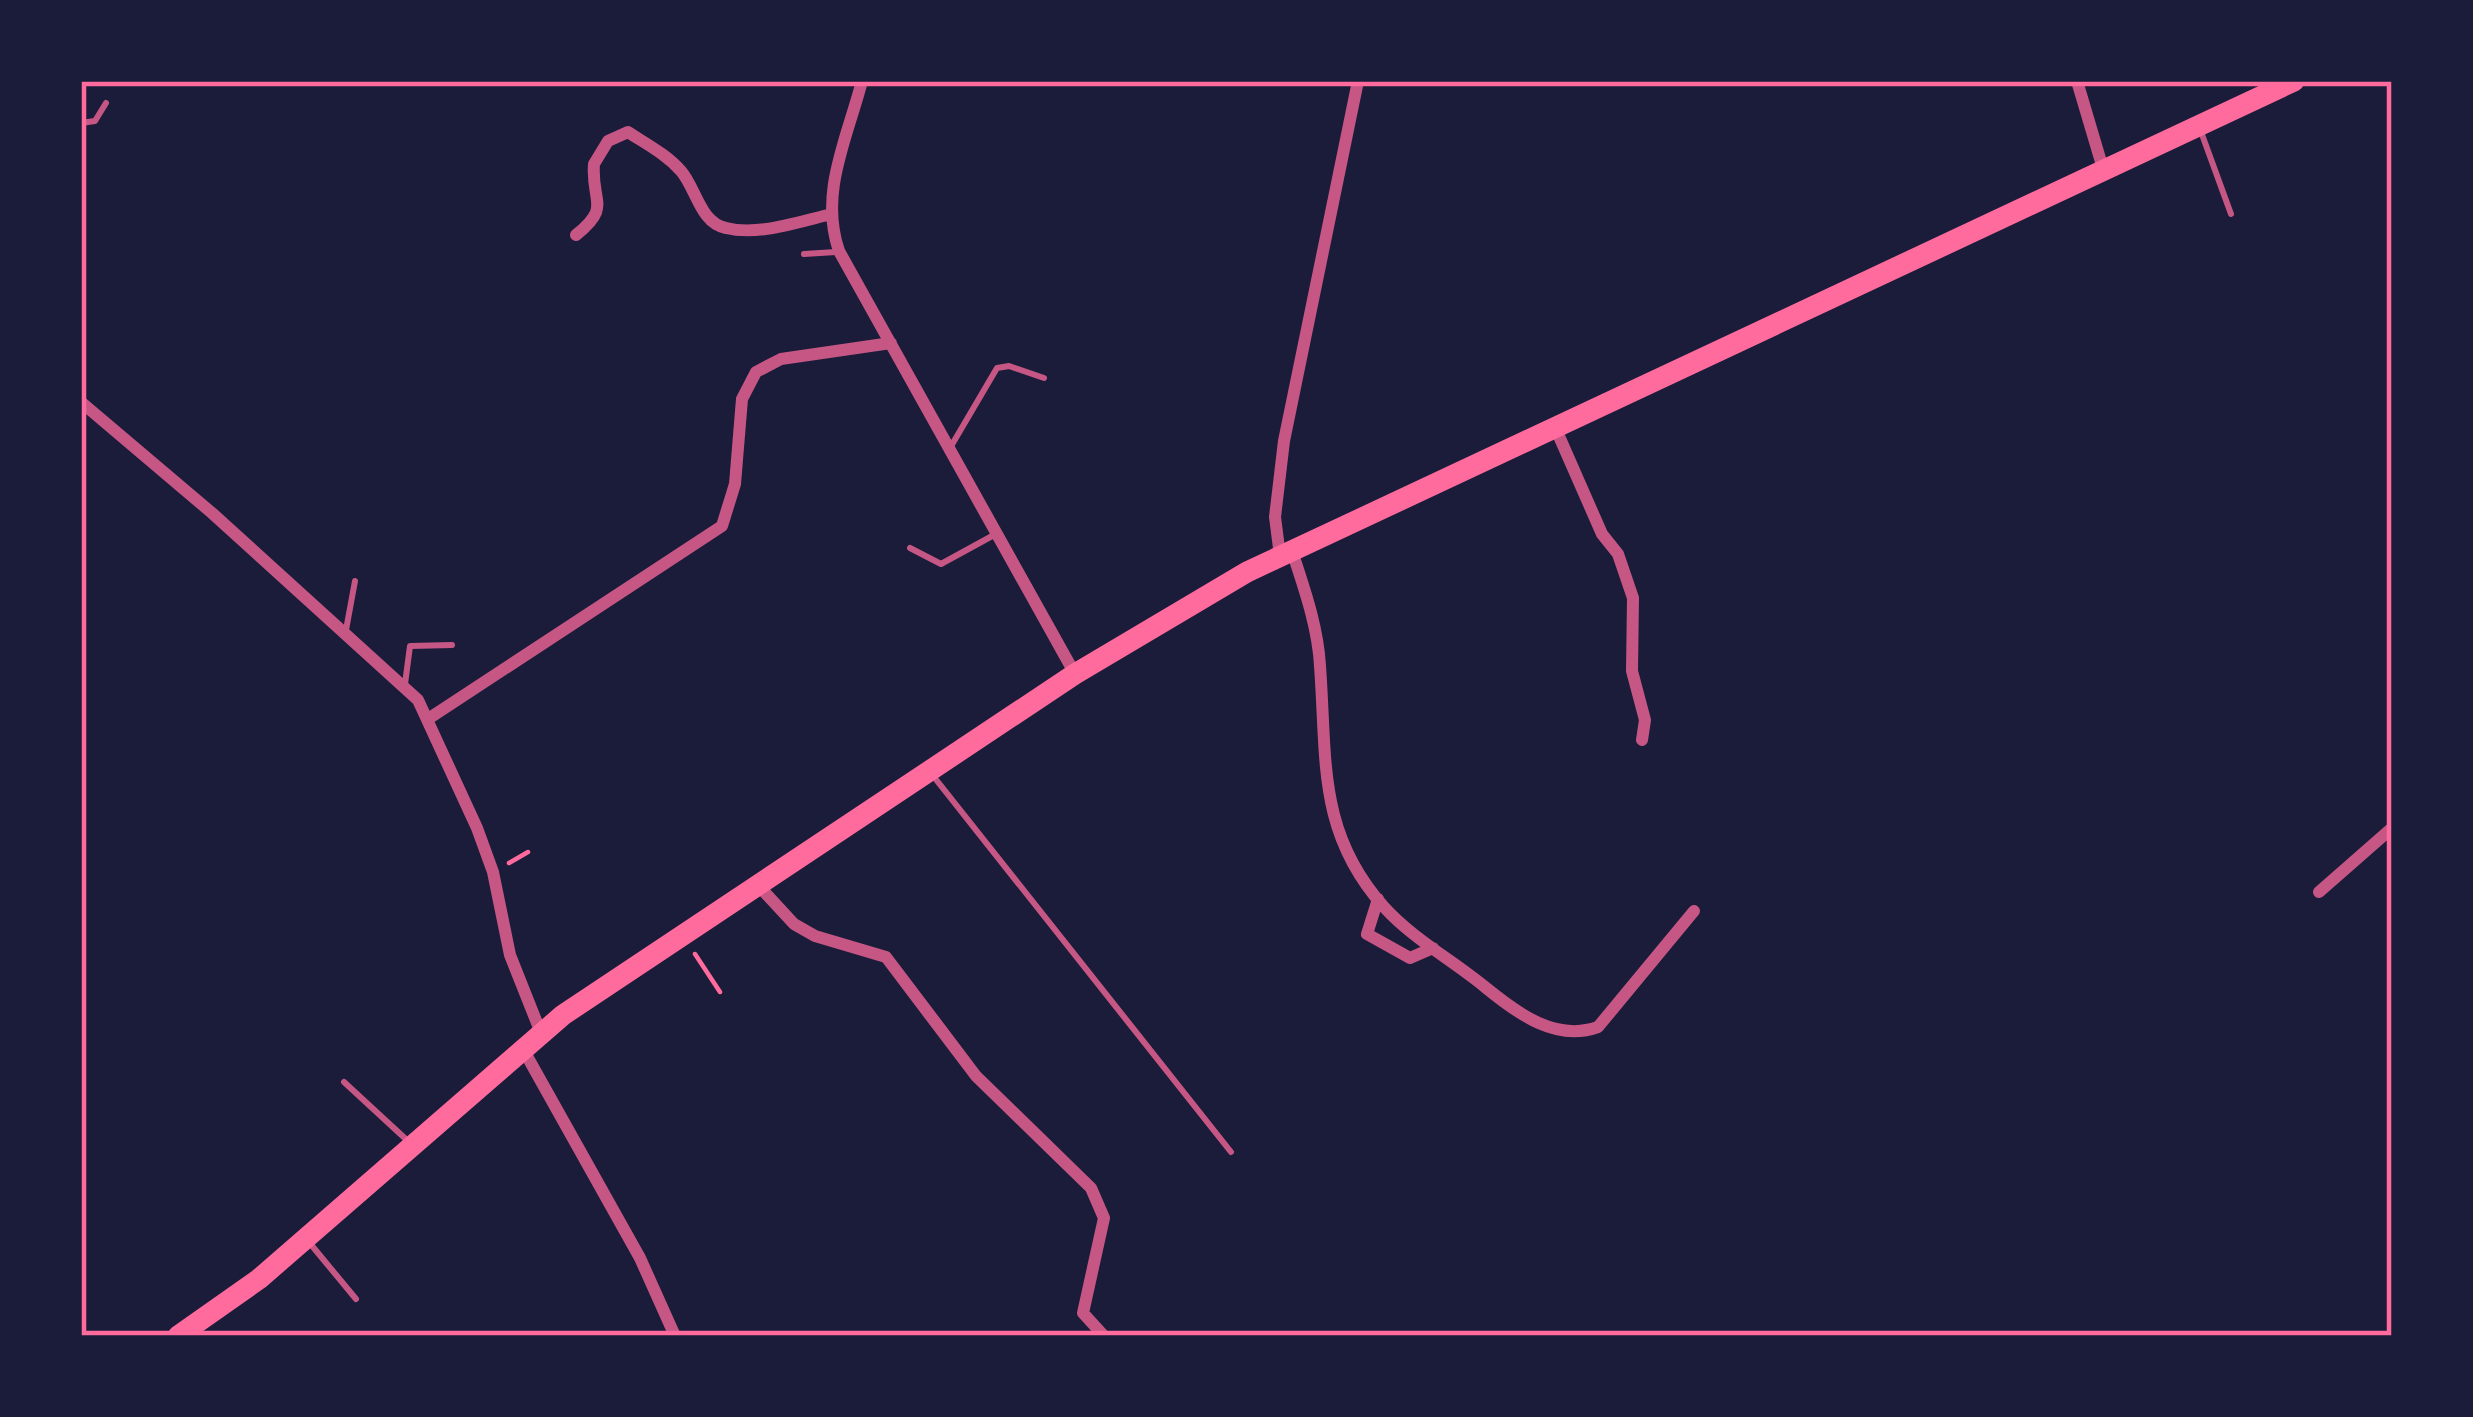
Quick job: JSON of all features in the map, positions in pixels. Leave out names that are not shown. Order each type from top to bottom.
[{"type":"highway","points":[[191,1332],[541,1033],[756,883],[1075,674],[1286,553],[2294,81]]},
{"type":"street","points":[[862,81],[828,215],[839,251],[1075,674]]},
{"type":"street","points":[[1358,81],[1284,441],[1276,517],[1320,663],[1330,818],[1359,876],[1378,899],[1433,948],[1558,1033],[1577,1035],[1598,1027],[1694,911]]},
{"type":"street","points":[[2077,81],[2104,172]]},
{"type":"street","points":[[576,235],[596,219],[601,206],[594,164],[608,140],[628,132],[667,157],[684,174],[705,213],[726,228],[759,229],[828,215]]},
{"type":"street","points":[[428,719],[722,526],[736,484],[742,399],[756,372],[781,359],[891,343]]},
{"type":"street","points":[[81,402],[346,633],[405,688],[428,719],[493,872],[510,955],[541,1033]]},
{"type":"street","points":[[1555,427],[1602,534],[1618,554],[1633,598],[1632,671],[1645,720],[1642,740]]},
{"type":"street","points":[[2319,892],[2392,828]]},
{"type":"street","points":[[756,883],[794,924],[815,936],[886,957],[976,1076],[1091,1189],[1104,1219],[1083,1312],[1104,1336]]},
{"type":"street","points":[[1378,899],[1367,934],[1410,958],[1433,948]]},
{"type":"street","points":[[523,1049],[640,1258],[675,1336]]},
{"type":"lane","points":[[81,123],[95,121],[106,103]]},
{"type":"lane","points":[[2199,126],[2231,214]]},
{"type":"lane","points":[[804,254],[839,251]]},
{"type":"lane","points":[[950,448],[997,368],[1009,366],[1044,378]]},
{"type":"lane","points":[[910,548],[941,565],[997,533]]},
{"type":"lane","points":[[346,633],[356,581]]},
{"type":"lane","points":[[405,688],[410,646],[452,645]]},
{"type":"lane","points":[[928,770],[1231,1152]]},
{"type":"lane","points":[[344,1082],[411,1145]]},
{"type":"lane","points":[[305,1238],[356,1298]]},
{"type":"path","points":[[493,872],[528,852]]},
{"type":"path","points":[[681,934],[720,992]]}]
